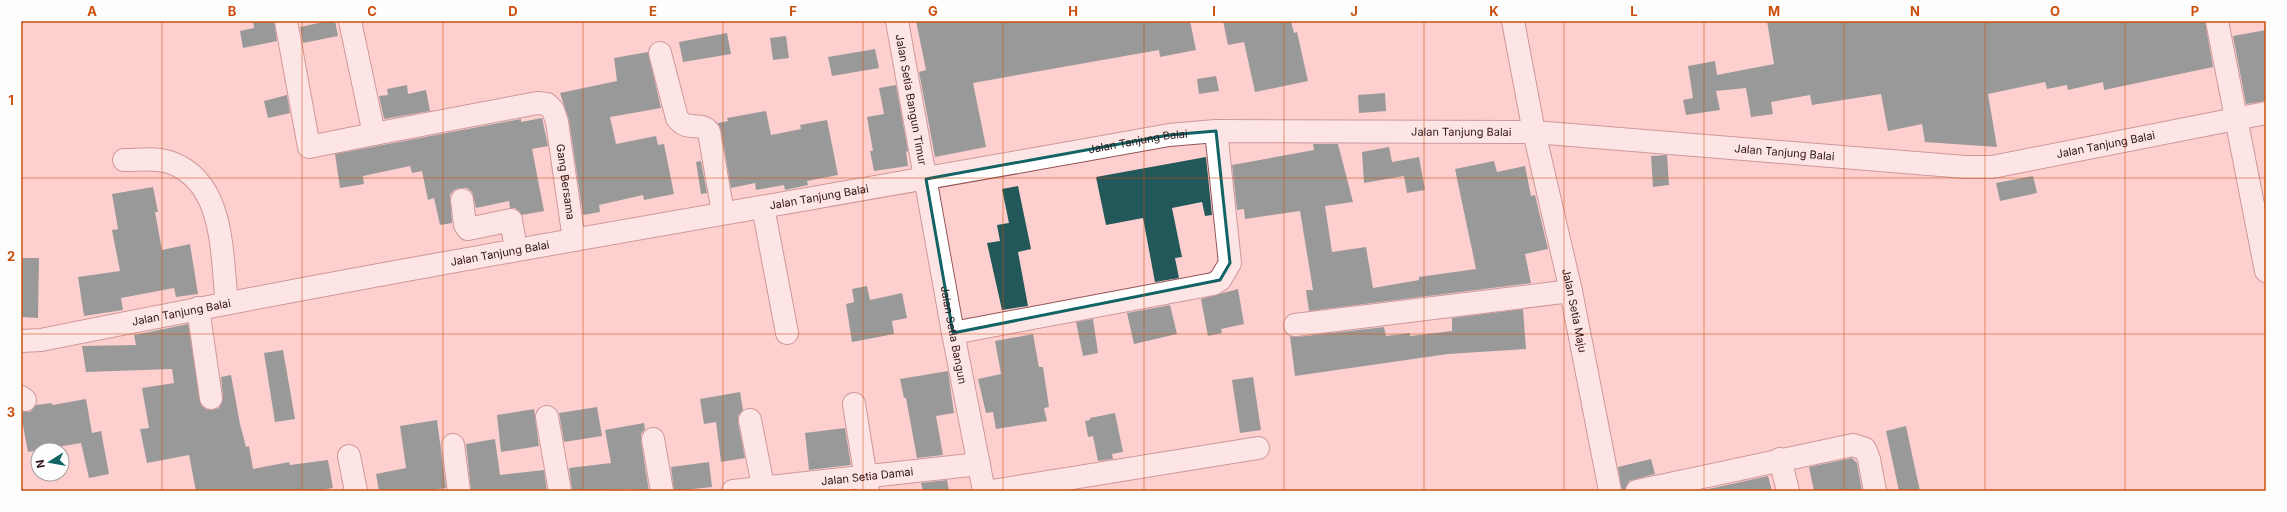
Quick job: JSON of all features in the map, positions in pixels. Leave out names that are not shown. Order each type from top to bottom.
[{"type":"street","points":[[286,21],[309,147],[374,134],[350,21]]},
{"type":"street","name":"Jalan Setia Bangun Timur","points":[[897,21],[926,179]]},
{"type":"street","name":"Jalan Setia Maju","points":[[1513,21],[1534,132],[1571,291],[1610,491]]},
{"type":"street","points":[[2217,21],[2266,271]]},
{"type":"street","points":[[660,53],[677,118],[682,124],[688,127],[706,127],[709,132],[723,213]]},
{"type":"street","name":"Gang Bersama","points":[[374,134],[537,103],[547,104],[553,110],[557,122],[574,240]]},
{"type":"street","name":"Jalan Tanjung Balai","points":[[21,341],[41,340],[198,308],[723,213],[926,179],[1169,135],[1216,130],[1534,132],[1966,167],[1992,167],[2266,114]]},
{"type":"street","points":[[953,333],[1194,288],[1220,280],[1230,263],[1216,130]]},
{"type":"street","points":[[124,160],[157,160],[171,163],[188,173],[204,188],[216,217],[227,303]]},
{"type":"street","name":"Jalan Setia Bangun","points":[[926,179],[953,333],[984,491]]},
{"type":"street","points":[[462,200],[465,225],[468,228],[511,220],[516,250]]},
{"type":"street","points":[[763,207],[787,333]]},
{"type":"street","points":[[1295,325],[1571,291]]},
{"type":"street","points":[[198,308],[211,398]]},
{"type":"street","points":[[854,404],[867,483]]},
{"type":"street","points":[[547,417],[560,491]]},
{"type":"street","points":[[750,420],[763,489]]},
{"type":"street","points":[[653,440],[662,491]]},
{"type":"street","points":[[453,445],[459,491]]},
{"type":"street","points":[[1637,491],[1701,484],[1780,460],[1853,445],[1865,449],[1869,459],[1875,491]]},
{"type":"street","points":[[992,491],[1258,448]]},
{"type":"street","points":[[349,456],[356,491]]},
{"type":"street","points":[[1780,460],[1788,491]]},
{"type":"street","name":"Jalan Setia Damai","points":[[733,491],[867,483],[979,464]]},
{"type":"highlighted area","points":[[1216,131],[1230,263],[1220,280],[953,333],[926,179],[1169,135]]},
{"type":"building","points":[[253,21],[274,21],[277,41],[243,48],[240,31],[254,28]]},
{"type":"building","points":[[335,21],[338,36],[303,43],[300,27]]},
{"type":"building","points":[[916,21],[1190,21],[1196,50],[1160,57],[1159,50],[973,83],[986,147],[935,157],[919,72],[926,70]]},
{"type":"building","points":[[1223,21],[1291,21],[1294,33],[1297,32],[1308,81],[1255,92],[1244,42],[1228,45]]},
{"type":"building","points":[[1767,21],[2205,21],[2213,67],[2104,90],[2103,82],[2068,90],[2067,85],[2047,89],[2045,82],[1988,94],[1997,147],[1925,142],[1922,124],[1888,131],[1881,94],[1812,105],[1810,95],[1771,102],[1773,114],[1751,117],[1746,88],[1716,91],[1720,110],[1686,115],[1683,100],[1693,98],[1688,66],[1715,61],[1717,75],[1774,64]]},
{"type":"building","points":[[2266,30],[2266,101],[2246,104],[2233,36]]},
{"type":"building","points":[[727,33],[731,54],[683,62],[679,42]]},
{"type":"building","points":[[786,36],[789,58],[773,60],[770,38]]},
{"type":"building","points":[[875,49],[879,68],[832,76],[828,57]]},
{"type":"building","points":[[648,52],[661,108],[610,117],[616,144],[656,136],[658,145],[664,144],[674,194],[644,200],[643,195],[599,205],[600,212],[583,215],[569,120],[560,93],[617,81],[614,58]]},
{"type":"building","points":[[1216,76],[1219,91],[1199,94],[1197,79]]},
{"type":"building","points":[[407,85],[408,94],[426,90],[430,111],[384,119],[379,96],[388,95],[387,89]]},
{"type":"building","points":[[896,85],[908,151],[906,152],[908,166],[874,171],[870,151],[873,151],[867,117],[884,114],[879,88]]},
{"type":"building","points":[[1385,93],[1386,111],[1359,113],[1358,95]]},
{"type":"building","points":[[287,95],[290,113],[268,118],[264,101]]},
{"type":"building","points":[[766,111],[771,135],[801,129],[800,125],[827,120],[838,175],[807,181],[808,185],[785,190],[784,185],[756,190],[755,183],[731,188],[721,130],[718,123],[728,121],[727,118]]},
{"type":"building","points":[[542,118],[548,146],[532,149],[544,211],[522,215],[515,208],[510,208],[509,201],[476,208],[472,192],[467,188],[460,188],[454,190],[450,195],[452,223],[440,225],[434,198],[428,200],[422,171],[412,173],[410,166],[363,176],[364,184],[340,188],[335,154],[521,119],[521,122]]},
{"type":"building","points":[[1313,144],[1338,144],[1353,202],[1325,206],[1332,252],[1366,247],[1373,288],[1419,280],[1419,277],[1476,269],[1455,169],[1494,161],[1497,172],[1525,166],[1531,196],[1535,195],[1548,249],[1525,254],[1531,283],[1309,311],[1306,290],[1313,290],[1300,211],[1245,219],[1244,209],[1237,210],[1232,165],[1314,150]]},
{"type":"building","points":[[1389,147],[1392,162],[1419,157],[1425,190],[1407,193],[1404,176],[1364,183],[1362,152]]},
{"type":"building","points":[[1667,155],[1669,185],[1653,187],[1651,156]]},
{"type":"building","points":[[1206,157],[1212,215],[1205,216],[1202,202],[1172,208],[1182,257],[1175,258],[1179,278],[1155,282],[1143,218],[1106,225],[1096,177]]},
{"type":"building","points":[[701,161],[707,193],[701,194],[696,162]]},
{"type":"building","points":[[2033,176],[2037,193],[2000,201],[1996,183]]},
{"type":"building","points":[[1018,186],[1031,249],[1018,252],[1028,306],[1002,310],[987,243],[1000,241],[997,225],[1009,223],[1002,189]]},
{"type":"building","points":[[153,187],[158,212],[155,212],[162,250],[190,244],[198,294],[176,297],[174,288],[121,298],[123,310],[84,316],[78,277],[120,271],[112,230],[118,229],[112,194]]},
{"type":"building","points":[[21,258],[39,258],[38,318],[21,317]]},
{"type":"building","points":[[867,286],[870,300],[902,293],[907,318],[892,321],[894,334],[852,342],[846,304],[854,302],[852,289]]},
{"type":"building","points":[[1238,289],[1244,324],[1221,329],[1222,333],[1208,336],[1201,299]]},
{"type":"building","points":[[1170,305],[1177,334],[1134,344],[1127,313]]},
{"type":"building","points":[[1523,309],[1526,349],[1448,354],[1295,376],[1290,336],[1297,337],[1384,327],[1386,336],[1410,333],[1410,336],[1452,331],[1452,318]]},
{"type":"building","points":[[1093,319],[1098,353],[1083,356],[1076,322]]},
{"type":"building","points":[[188,324],[201,405],[206,409],[212,410],[219,408],[223,397],[221,377],[231,375],[240,424],[246,447],[249,446],[253,469],[289,462],[290,465],[328,460],[333,488],[315,491],[196,491],[189,455],[147,463],[140,429],[149,428],[142,388],[174,383],[172,369],[86,372],[82,346],[136,345],[134,335]]},
{"type":"building","points":[[1033,334],[1039,367],[1043,367],[1049,407],[1044,408],[1047,421],[996,429],[993,412],[986,413],[978,379],[1001,374],[995,341]]},
{"type":"building","points":[[283,350],[295,419],[275,422],[264,353]]},
{"type":"building","points":[[948,371],[954,413],[936,416],[943,455],[917,458],[906,398],[904,398],[900,379]]},
{"type":"building","points":[[1253,377],[1261,430],[1240,433],[1232,380]]},
{"type":"building","points":[[740,392],[743,410],[738,416],[738,422],[745,458],[721,462],[716,422],[704,424],[700,399]]},
{"type":"building","points":[[86,399],[92,433],[101,431],[109,474],[89,478],[81,443],[70,445],[70,442],[30,442],[30,452],[28,452],[21,411],[30,412],[36,405],[52,403],[52,405]]},
{"type":"building","points":[[597,407],[602,436],[564,442],[559,413]]},
{"type":"building","points":[[534,409],[539,446],[501,452],[497,415]]},
{"type":"building","points":[[1115,413],[1123,452],[1112,454],[1113,459],[1098,461],[1093,436],[1088,437],[1085,421],[1090,420],[1090,418]]},
{"type":"building","points":[[437,420],[446,488],[427,491],[379,491],[376,474],[406,468],[400,426]]},
{"type":"building","points":[[644,423],[645,429],[641,434],[641,441],[649,491],[634,491],[634,489],[572,491],[569,468],[611,463],[605,430]]},
{"type":"building","points":[[1906,426],[1920,491],[1899,491],[1886,431]]},
{"type":"building","points":[[845,428],[851,465],[809,470],[805,433]]},
{"type":"building","points":[[495,439],[500,475],[544,470],[547,491],[471,491],[466,444]]},
{"type":"building","points":[[1852,458],[1857,463],[1862,491],[1814,491],[1809,467]]},
{"type":"building","points":[[1651,459],[1655,474],[1629,481],[1625,491],[1622,491],[1618,467]]},
{"type":"building","points":[[709,462],[712,487],[674,491],[671,467]]},
{"type":"building","points":[[1768,476],[1772,491],[1704,491],[1704,490]]},
{"type":"building","points":[[947,480],[949,491],[923,491],[921,483]]}]
